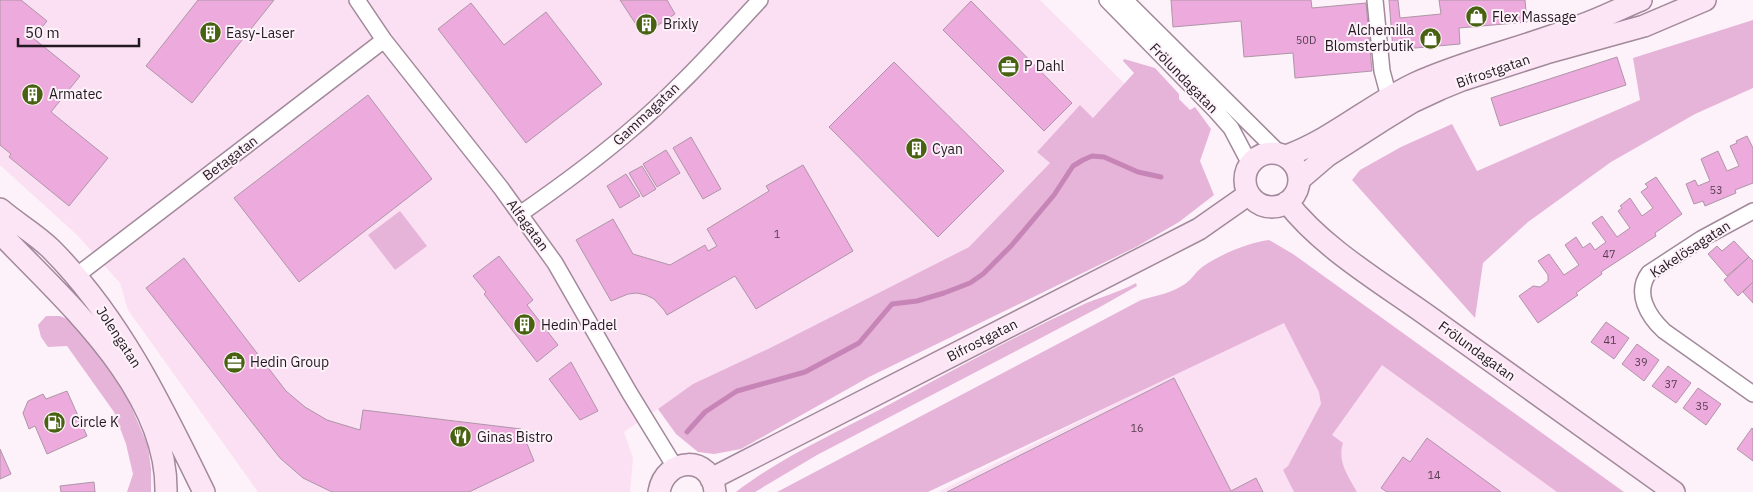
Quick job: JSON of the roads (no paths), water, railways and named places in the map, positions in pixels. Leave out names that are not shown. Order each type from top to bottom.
[{"type":"main road","name":"Bifrostgatan","points":[[1250,164],[1263,154],[1283,155],[1310,146],[1389,97],[1442,72],[1582,25],[1641,0]]},
{"type":"main road","name":"Bifrostgatan","points":[[1287,202],[1296,192],[1299,180],[1340,148],[1412,102],[1462,80],[1546,53],[1644,26],[1705,0]]},
{"type":"main road","points":[[1283,155],[1296,166],[1299,180]]},
{"type":"main road","points":[[1250,164],[1245,179],[1249,194],[1257,202],[1267,206],[1278,206],[1287,202]]},
{"type":"main road","name":"Bifrostgatan","points":[[675,467],[689,464],[695,466],[707,473],[713,485],[1200,229],[1249,194]]},
{"type":"main road","name":"Frölundagatan","points":[[1287,202],[1306,224],[1344,255],[1674,492]]},
{"type":"main road","name":"Jolengatan","points":[[0,209],[49,247],[76,276],[117,330],[150,384],[204,492]]},
{"type":"main road","name":"Jolengatan","points":[[0,234],[57,291],[110,352],[133,385],[154,425],[166,467],[166,492]]},
{"type":"main road","points":[[658,492],[661,481],[667,472],[675,467]]},
{"type":"street","name":"Alfagatan","points":[[357,0],[384,40],[520,214],[555,263],[629,392],[675,467]]},
{"type":"street","name":"Gammagatan","points":[[520,214],[582,170],[644,118],[760,0]]},
{"type":"street","name":"Frölundagatan","points":[[1108,0],[1231,128],[1250,164]]},
{"type":"street","name":"Frölundagatan","points":[[1125,0],[1283,155]]},
{"type":"street","points":[[1375,0],[1382,70],[1389,97]]},
{"type":"street","name":"Betagatan","points":[[76,276],[384,40]]},
{"type":"street","name":"Kakelösagatan","points":[[1753,210],[1649,273],[1644,280],[1642,294],[1649,313],[1664,331],[1753,394]]},
{"type":"waterway","points":[[687,432],[705,412],[737,391],[805,372],[859,343],[892,304],[917,301],[970,283],[983,274],[1011,246],[1054,195],[1073,166],[1083,160],[1092,156],[1104,157],[1138,172],[1161,177]]},
{"type":"place","name":"Flex Massage","points":[[1476,17]]},
{"type":"place","name":"Brixly","points":[[647,24]]},
{"type":"place","name":"Easy-Laser","points":[[210,33]]},
{"type":"place","name":"Alchemilla Blomsterbutik","points":[[1430,38]]},
{"type":"place","name":"P Dahl","points":[[1008,66]]},
{"type":"place","name":"Armatec","points":[[33,94]]},
{"type":"place","name":"Cyan","points":[[916,149]]},
{"type":"place","name":"Hedin Padel","points":[[525,325]]},
{"type":"place","name":"Hedin Group","points":[[234,362]]},
{"type":"place","name":"Circle K","points":[[55,422]]},
{"type":"place","name":"Ginas Bistro","points":[[461,437]]}]
